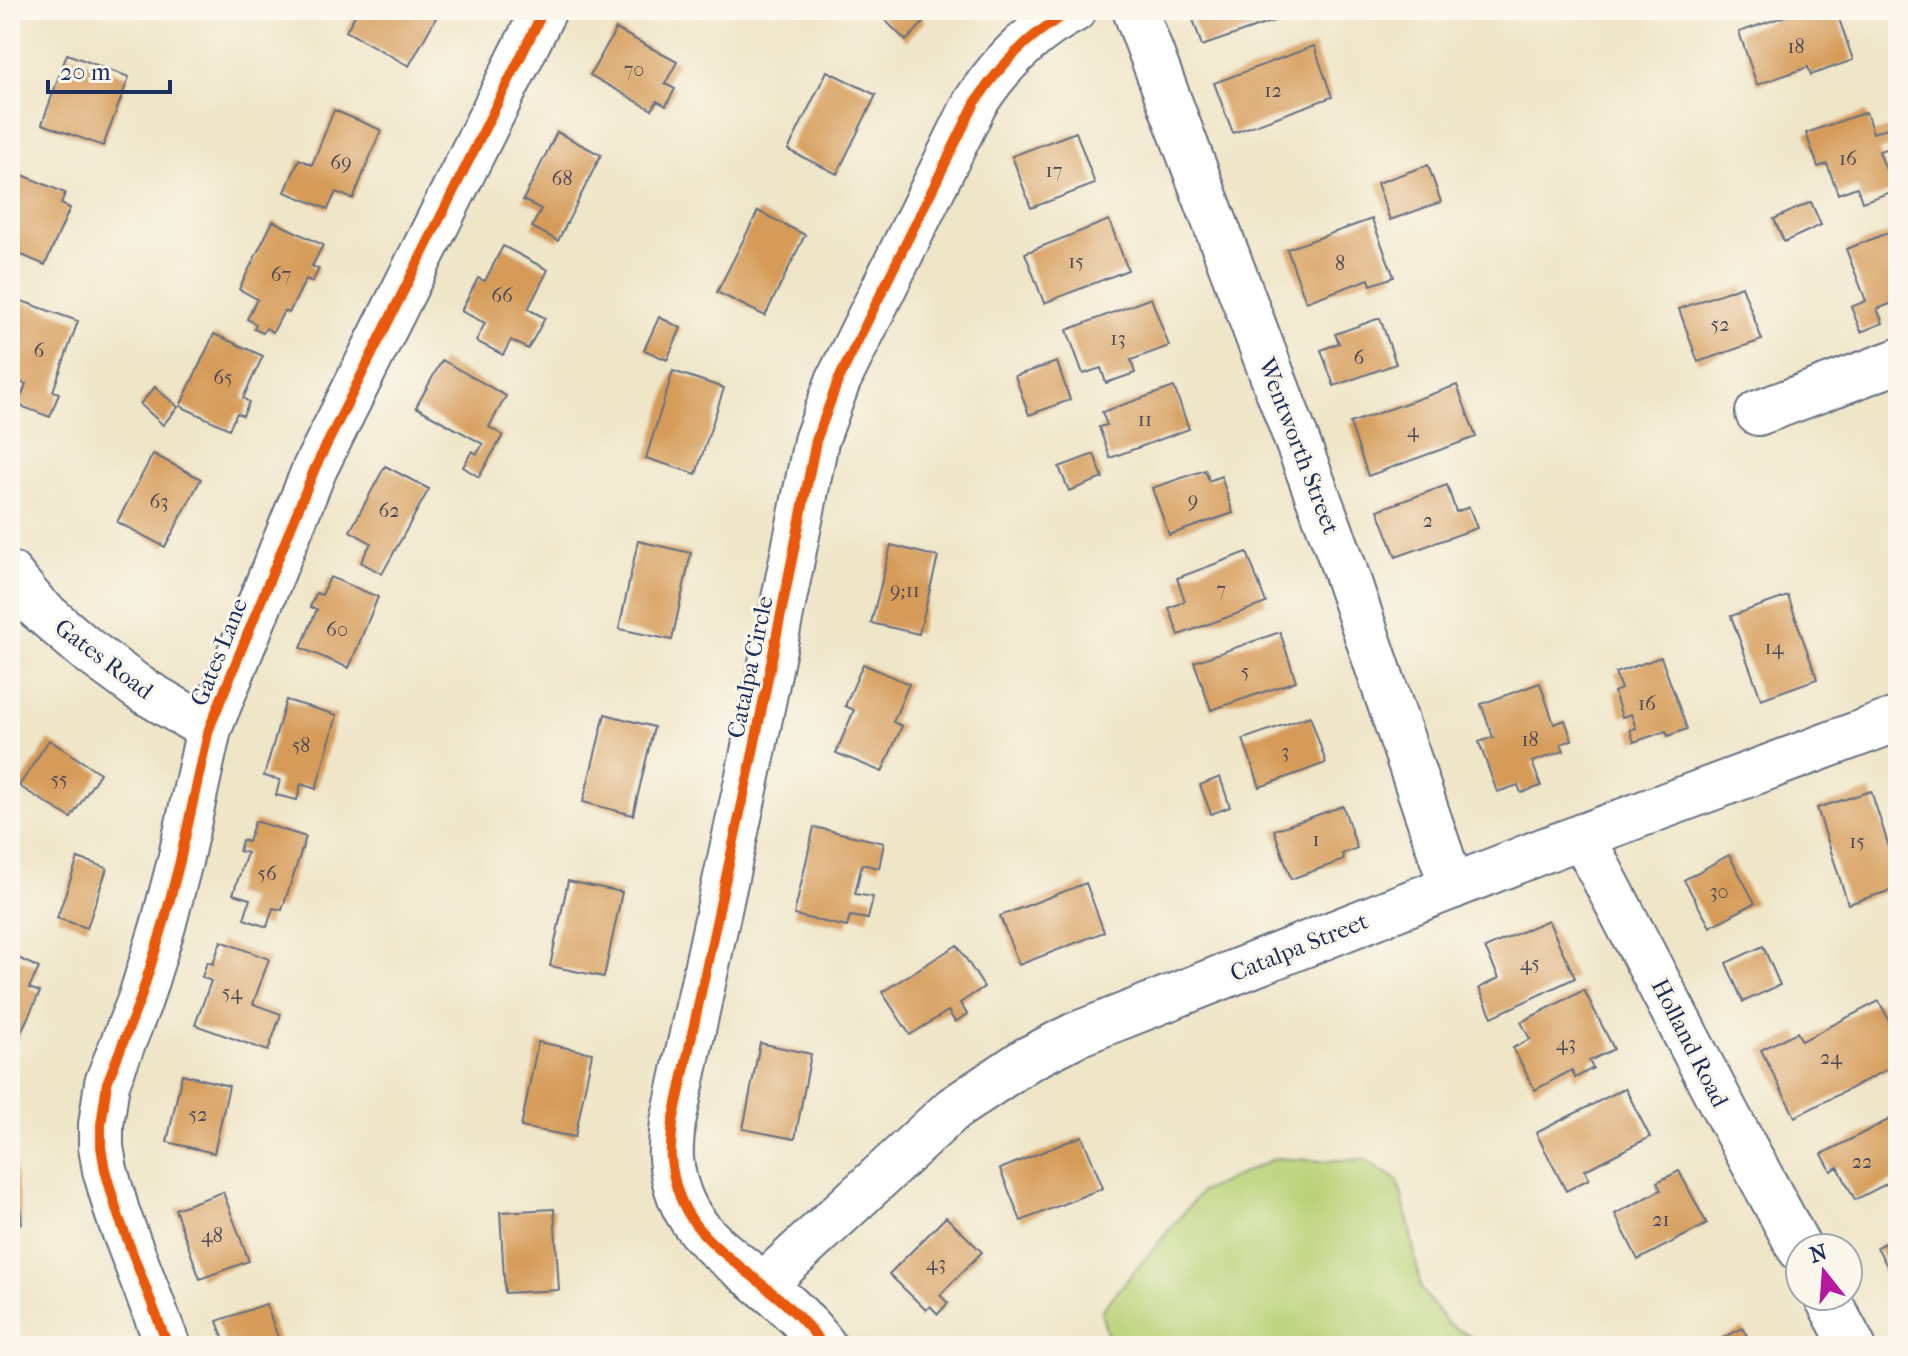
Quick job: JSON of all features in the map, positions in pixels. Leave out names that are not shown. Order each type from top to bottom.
[{"type":"street","name":"Gates Lane","points":[[168,1346],[113,1200],[105,1170],[101,1125],[107,1083],[140,1000],[163,926],[209,729],[315,468],[544,10]]},
{"type":"street","name":"Catalpa Circle","points":[[824,1346],[799,1316],[717,1249],[693,1222],[680,1198],[671,1158],[673,1122],[816,441],[838,381],[975,103],[1005,61],[1037,32],[1074,10]]},
{"type":"street","name":"Wentworth Street","points":[[1135,10],[1338,550],[1452,887]]},
{"type":"street","points":[[1758,413],[1898,361]]},
{"type":"street","name":"Gates Road","points":[[10,574],[37,607],[86,649],[139,688],[209,729]]},
{"type":"street","name":"Catalpa Street","points":[[763,1285],[953,1109],[1026,1060],[1101,1023],[1582,836],[1898,719]]},
{"type":"street","name":"Holland Road","points":[[1582,836],[1791,1232]]},
{"type":"street","points":[[1835,1312],[1853,1346]]},
{"type":"green space","points":[[1276,1158],[1321,1161],[1364,1159],[1398,1181],[1421,1289],[1448,1324],[1477,1340],[1480,1346],[1110,1346],[1101,1311],[1201,1192]]},
{"type":"building","points":[[358,10],[422,10],[436,18],[409,66],[346,31]]},
{"type":"building","points":[[887,10],[914,10],[925,21],[906,41],[881,16]]},
{"type":"building","points":[[1190,10],[1305,10],[1202,46]]},
{"type":"building","points":[[1803,10],[1836,10],[1853,60],[1811,75],[1808,67],[1757,85],[1739,32]]},
{"type":"building","points":[[616,29],[677,62],[665,84],[675,89],[666,106],[657,101],[652,110],[590,75]]},
{"type":"building","points":[[1314,46],[1332,97],[1233,133],[1214,83]]},
{"type":"building","points":[[67,54],[129,77],[103,146],[42,124]]},
{"type":"building","points":[[827,71],[876,95],[837,174],[788,150]]},
{"type":"building","points":[[334,110],[381,130],[353,199],[336,192],[328,209],[285,192],[299,159],[312,165]]},
{"type":"building","points":[[1866,112],[1873,133],[1887,128],[1894,146],[1879,151],[1894,191],[1862,202],[1857,187],[1838,194],[1827,164],[1818,167],[1806,133]]},
{"type":"building","points":[[557,132],[601,155],[558,241],[532,227],[541,209],[523,200]]},
{"type":"building","points":[[1076,132],[1095,184],[1031,208],[1012,156]]},
{"type":"building","points":[[1428,165],[1441,202],[1390,220],[1377,183]]},
{"type":"building","points":[[11,170],[65,193],[61,204],[70,208],[45,265],[10,250]]},
{"type":"building","points":[[1811,202],[1821,225],[1784,242],[1774,219]]},
{"type":"building","points":[[758,211],[805,235],[765,316],[717,292]]},
{"type":"building","points":[[1372,219],[1394,277],[1371,285],[1369,279],[1306,302],[1287,249]]},
{"type":"building","points":[[1109,220],[1128,270],[1044,303],[1025,253]]},
{"type":"building","points":[[273,221],[323,245],[312,266],[319,269],[312,282],[306,279],[289,313],[284,311],[273,332],[266,328],[263,333],[254,329],[256,324],[247,319],[257,299],[239,289]]},
{"type":"building","points":[[1898,229],[1898,301],[1877,309],[1883,323],[1861,332],[1851,307],[1866,301],[1846,249]]},
{"type":"building","points":[[503,246],[548,270],[528,309],[545,318],[528,349],[511,340],[503,355],[476,341],[485,323],[461,311],[478,278],[485,281]]},
{"type":"building","points":[[1742,286],[1762,340],[1698,362],[1679,309]]},
{"type":"building","points":[[1151,298],[1169,346],[1131,360],[1135,373],[1106,383],[1101,368],[1083,374],[1067,330]]},
{"type":"building","points":[[16,299],[78,321],[53,391],[59,393],[50,417],[18,405],[26,384],[10,379],[10,317]]},
{"type":"building","points":[[659,317],[681,328],[667,360],[644,350]]},
{"type":"building","points":[[1380,318],[1396,364],[1334,386],[1321,350],[1339,343],[1335,334]]},
{"type":"building","points":[[214,334],[263,356],[243,398],[249,402],[243,416],[237,413],[229,429],[180,406]]},
{"type":"building","points":[[442,360],[506,396],[489,427],[503,435],[479,477],[463,467],[472,451],[477,454],[483,444],[416,407]]},
{"type":"building","points":[[1057,362],[1070,400],[1029,415],[1015,376]]},
{"type":"building","points":[[673,371],[724,388],[696,474],[646,458]]},
{"type":"building","points":[[1457,385],[1476,437],[1368,476],[1350,423]]},
{"type":"building","points":[[155,387],[178,407],[163,425],[140,404]]},
{"type":"building","points":[[1174,387],[1189,429],[1110,458],[1099,427],[1107,425],[1102,412]]},
{"type":"building","points":[[153,454],[201,479],[165,547],[117,522]]},
{"type":"building","points":[[1094,454],[1103,478],[1069,491],[1059,467]]},
{"type":"building","points":[[385,466],[429,489],[382,574],[361,562],[371,543],[350,531]]},
{"type":"building","points":[[1205,470],[1209,481],[1221,476],[1233,513],[1169,535],[1152,488]]},
{"type":"building","points":[[1447,485],[1456,512],[1469,507],[1477,528],[1396,557],[1378,510]]},
{"type":"building","points":[[638,541],[691,553],[672,640],[619,629]]},
{"type":"building","points":[[891,545],[938,557],[919,634],[871,623]]},
{"type":"building","points":[[1247,552],[1266,603],[1179,635],[1169,608],[1185,601],[1177,578]]},
{"type":"building","points":[[330,577],[378,597],[349,668],[301,648],[317,609],[310,607],[316,593],[322,595]]},
{"type":"building","points":[[1788,596],[1817,679],[1761,699],[1731,616]]},
{"type":"building","points":[[1280,632],[1296,681],[1211,710],[1194,662]]},
{"type":"building","points":[[1661,657],[1687,729],[1668,736],[1666,731],[1634,742],[1630,730],[1636,728],[1631,714],[1622,717],[1614,692],[1621,689],[1615,673]]},
{"type":"building","points":[[863,664],[909,684],[893,722],[902,726],[882,772],[836,753],[854,710],[845,706]]},
{"type":"building","points":[[1540,683],[1554,724],[1565,720],[1572,740],[1561,744],[1564,751],[1532,762],[1541,786],[1521,793],[1518,785],[1497,792],[1479,742],[1493,737],[1481,704]]},
{"type":"building","points":[[286,700],[337,715],[316,789],[301,784],[297,800],[276,795],[280,780],[264,776]]},
{"type":"building","points":[[605,714],[654,727],[633,815],[583,802]]},
{"type":"building","points":[[1310,716],[1326,763],[1260,787],[1243,739]]},
{"type":"building","points":[[49,740],[100,773],[71,818],[19,786]]},
{"type":"building","points":[[1220,777],[1230,807],[1211,814],[1200,785]]},
{"type":"building","points":[[1871,791],[1898,875],[1898,888],[1848,904],[1817,808]]},
{"type":"building","points":[[1343,806],[1357,848],[1342,854],[1344,860],[1291,879],[1274,830]]},
{"type":"building","points":[[255,821],[306,837],[282,910],[273,908],[267,927],[244,919],[250,899],[233,894],[247,853],[239,851],[242,840],[248,842]]},
{"type":"building","points":[[814,827],[884,843],[879,868],[862,864],[855,894],[873,897],[868,919],[850,916],[847,927],[794,915]]},
{"type":"building","points":[[1729,855],[1755,903],[1710,927],[1684,880]]},
{"type":"building","points":[[78,858],[107,868],[87,928],[57,918]]},
{"type":"building","points":[[568,881],[622,892],[604,977],[550,966]]},
{"type":"building","points":[[1086,883],[1104,932],[1019,965],[1000,916]]},
{"type":"building","points":[[1548,920],[1575,978],[1492,1017],[1479,988],[1499,978],[1485,948]]},
{"type":"building","points":[[221,941],[269,959],[253,1004],[281,1014],[268,1051],[195,1025],[211,981],[202,977],[207,962],[213,964]]},
{"type":"building","points":[[957,945],[984,987],[960,1003],[967,1014],[955,1022],[948,1011],[910,1035],[882,992]]},
{"type":"building","points":[[1763,946],[1780,985],[1743,1002],[1726,963]]},
{"type":"building","points":[[10,954],[39,968],[29,988],[40,992],[10,1055]]},
{"type":"building","points":[[1584,990],[1614,1049],[1589,1061],[1593,1068],[1575,1078],[1572,1070],[1535,1090],[1513,1048],[1530,1039],[1521,1022]]},
{"type":"building","points":[[1879,1001],[1898,1038],[1898,1064],[1795,1117],[1761,1050],[1797,1032],[1802,1041]]},
{"type":"building","points":[[538,1042],[592,1053],[575,1137],[521,1127]]},
{"type":"building","points":[[760,1043],[811,1054],[795,1139],[743,1129]]},
{"type":"building","points":[[182,1074],[229,1086],[214,1153],[167,1142]]},
{"type":"building","points":[[1625,1088],[1650,1137],[1585,1170],[1589,1179],[1566,1191],[1536,1133]]},
{"type":"building","points":[[1898,1115],[1898,1178],[1855,1200],[1838,1167],[1831,1171],[1822,1154]]},
{"type":"building","points":[[1082,1136],[1103,1188],[1021,1221],[1000,1169]]},
{"type":"building","points":[[10,1151],[13,1151],[22,1223],[10,1225]]},
{"type":"building","points":[[1679,1171],[1707,1224],[1638,1260],[1615,1214],[1661,1190],[1657,1182]]},
{"type":"building","points":[[223,1192],[249,1261],[200,1279],[175,1209]]},
{"type":"building","points":[[554,1209],[559,1290],[505,1293],[500,1212]]},
{"type":"building","points":[[946,1217],[982,1252],[940,1295],[948,1303],[938,1314],[930,1306],[926,1310],[889,1274]]},
{"type":"building","points":[[1898,1236],[1898,1287],[1877,1247]]},
{"type":"building","points":[[266,1304],[281,1346],[226,1346],[217,1321]]},
{"type":"building","points":[[1743,1328],[1752,1346],[1706,1346]]},
{"type":"cycle path","points":[[168,1346],[118,1215],[105,1170],[101,1125],[107,1083],[140,1000],[163,926],[209,729],[315,468],[544,10]]},
{"type":"cycle path","points":[[824,1346],[796,1314],[715,1246],[691,1218],[675,1182],[671,1154],[673,1122],[816,441],[838,381],[975,103],[1018,49],[1074,10]]}]
